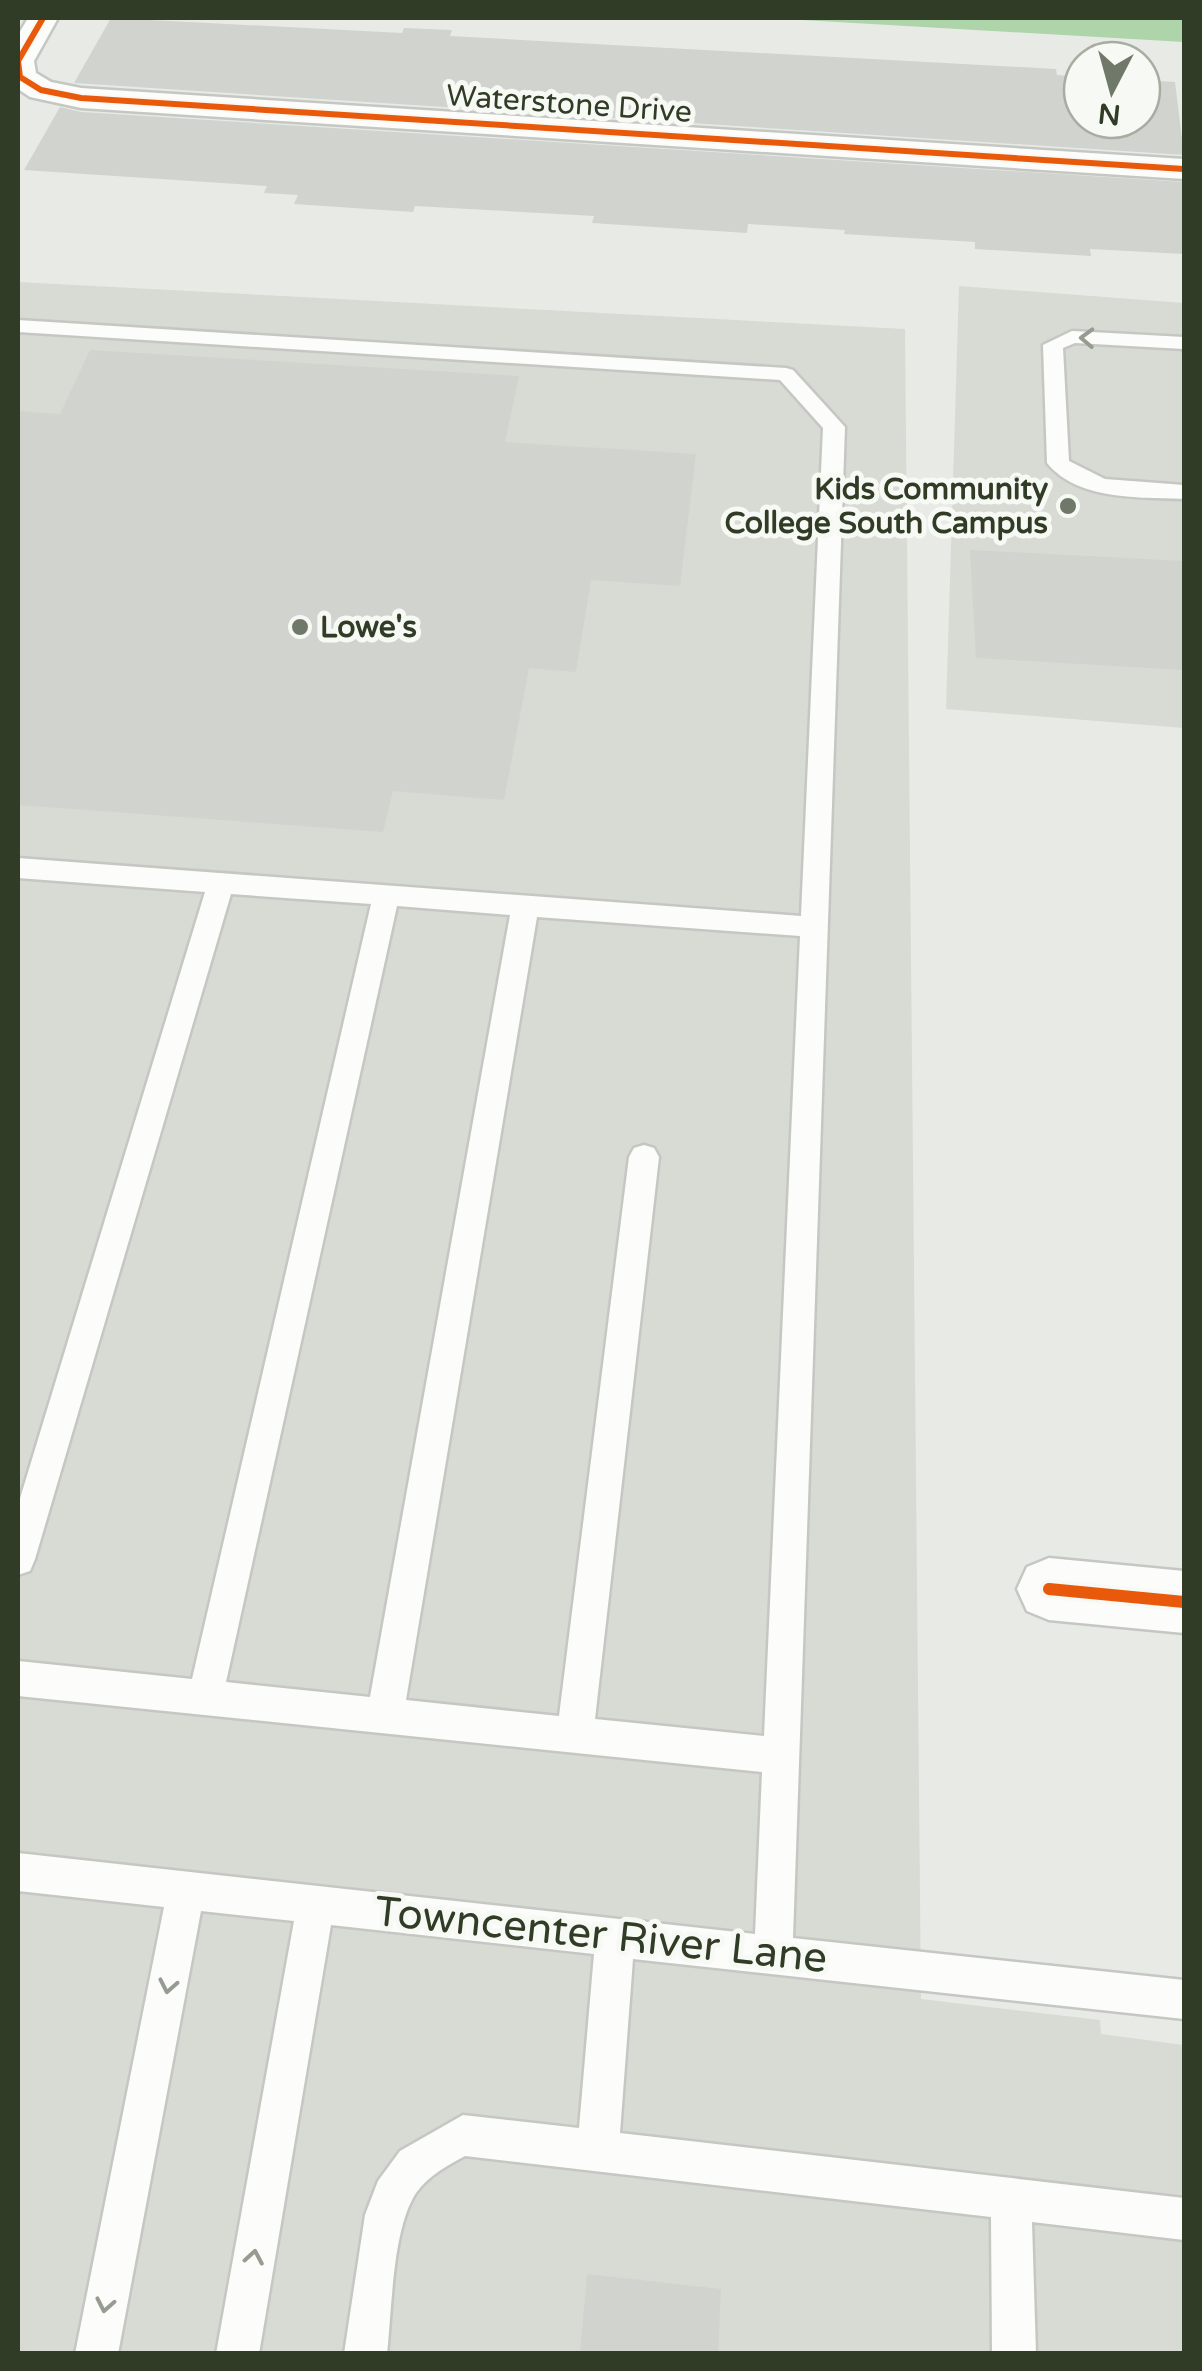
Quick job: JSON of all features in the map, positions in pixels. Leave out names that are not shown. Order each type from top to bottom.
[{"type":"street","name":"Waterstone Drive","points":[[43,18],[18,60],[20,78],[41,90],[81,98],[1184,169]]},
{"type":"street","points":[[1049,1589],[1184,1602]]},
{"type":"lane","points":[[18,326],[786,374],[834,428],[774,1954]]},
{"type":"lane","points":[[1184,343],[1072,337],[1053,345],[1050,366],[1058,463],[1070,475],[1099,487],[1184,492]]},
{"type":"lane","points":[[18,868],[814,927]]},
{"type":"lane","points":[[18,1559],[221,883]]},
{"type":"lane","points":[[205,1698],[386,896]]},
{"type":"lane","points":[[385,1716],[526,905]]},
{"type":"lane","points":[[575,1735],[644,1157]]},
{"type":"lane","points":[[18,1679],[782,1756]]},
{"type":"lane","name":"Towncenter River Lane","points":[[18,1872],[1184,2000]]},
{"type":"lane","points":[[96,2354],[186,1891]]},
{"type":"lane","points":[[237,2354],[316,1904]]},
{"type":"lane","points":[[598,2150],[615,1936]]},
{"type":"lane","points":[[365,2354],[387,2212],[401,2181],[429,2152],[463,2135],[1184,2219]]},
{"type":"lane","points":[[1011,2200],[1014,2354]]},
{"type":"shaded area","points":[[768,18],[1184,18],[1184,42]]},
{"type":"shaded area","points":[[18,282],[905,329],[921,1999],[1100,2020],[1101,2034],[1184,2045],[1184,2353],[18,2353]]},
{"type":"shaded area","name":"Kids Community College South Campus","points":[[959,286],[1184,303],[1184,728],[946,709]]},
{"type":"building","points":[[111,18],[402,33],[404,28],[452,30],[450,36],[1056,69],[1057,75],[1062,75],[1062,140],[1162,140],[1162,81],[1175,82],[1184,155],[74,83]]},
{"type":"building","points":[[60,107],[81,112],[1184,182],[1184,254],[1090,249],[1091,256],[975,249],[975,242],[844,234],[845,230],[748,224],[747,233],[592,223],[594,216],[415,206],[413,212],[294,204],[298,195],[264,193],[267,186],[24,170]]},
{"type":"building","name":"Lowe's","points":[[90,350],[519,376],[505,442],[696,454],[680,586],[591,580],[576,672],[529,668],[504,800],[393,791],[383,832],[18,805],[18,411],[60,414]]},
{"type":"building","name":"Kids Community College South Campus","points":[[970,550],[1184,561],[1184,670],[976,658]]},
{"type":"building","points":[[587,2274],[721,2289],[718,2354],[580,2354]]},
{"type":"cycle path","points":[[43,18],[18,61],[20,77],[41,90],[81,98],[1184,169]]},
{"type":"cycle path","points":[[1049,1589],[1184,1602]]},
{"type":"place","name":"Kids Community College South Campus","points":[[1068,506]]},
{"type":"place","name":"Lowe's","points":[[300,627]]}]
